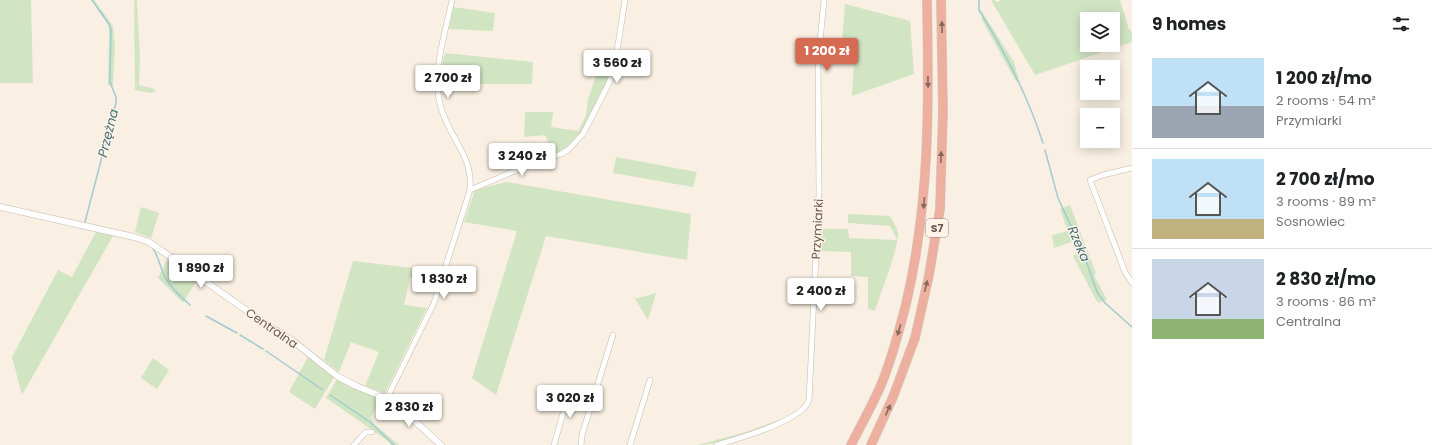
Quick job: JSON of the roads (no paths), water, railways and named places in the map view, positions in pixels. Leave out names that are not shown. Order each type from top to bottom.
[{"type":"highway","name":"S7","points":[[851,445],[881,385],[899,332],[915,267],[924,206],[928,150],[927,0]]},
{"type":"highway","name":"S7","points":[[871,445],[893,397],[915,338],[929,275],[940,210],[943,111],[941,0]]},
{"type":"street","points":[[388,398],[434,303],[470,190],[469,168],[443,115],[437,84],[442,46],[452,0]]},
{"type":"street","points":[[470,190],[529,165],[561,154],[568,150],[580,138],[595,111],[614,70],[625,0]]},
{"type":"street","name":"Przymiarki","points":[[717,445],[772,427],[803,410],[809,400],[819,193],[818,62],[824,0]]},
{"type":"street","points":[[1132,168],[1103,175],[1090,180],[1125,272],[1132,283]]},
{"type":"street","name":"Centralna","points":[[0,207],[134,237],[150,242],[266,324],[293,340],[337,376],[356,386],[388,398],[397,404],[441,445]]},
{"type":"street","points":[[581,445],[582,435],[613,335]]},
{"type":"street","points":[[630,445],[650,380]]},
{"type":"street","points":[[554,445],[570,389]]},
{"type":"street","points":[[354,445],[366,432],[372,432]]},
{"type":"waterway","name":"Przężna","points":[[85,222],[116,103],[116,97],[110,82],[111,30],[109,24],[92,0]]},
{"type":"waterway","name":"Rzeka","points":[[979,0],[979,10],[998,42],[1023,91],[1043,143]]},
{"type":"waterway","name":"Rzeka","points":[[1045,150],[1058,198],[1083,252],[1097,292],[1105,303],[1132,327]]},
{"type":"waterway","name":"Przężna","points":[[152,247],[166,279],[174,290],[190,305]]},
{"type":"waterway","name":"Przężna","points":[[206,316],[237,333]]},
{"type":"waterway","name":"Przężna","points":[[240,335],[263,349]]},
{"type":"waterway","name":"Przężna","points":[[266,351],[323,390]]},
{"type":"waterway","name":"Przężna","points":[[330,395],[370,422],[394,445]]}]
